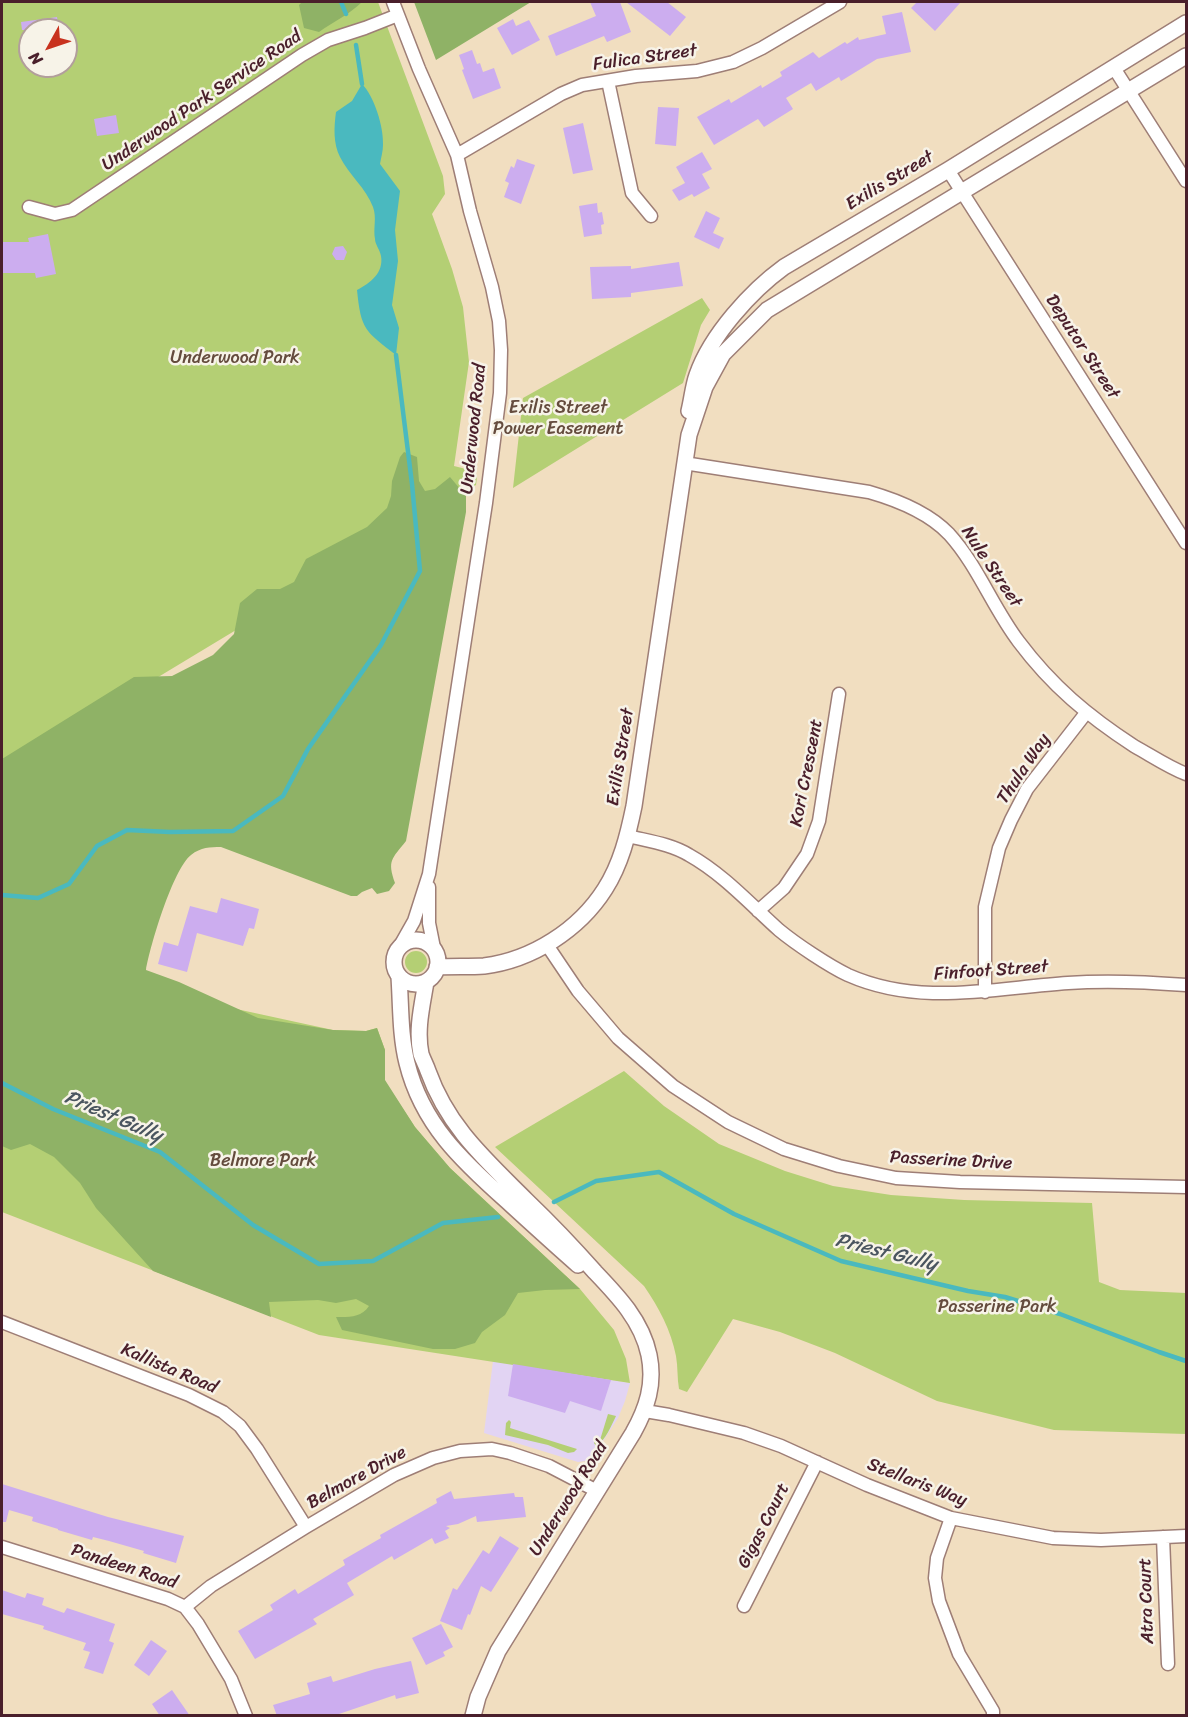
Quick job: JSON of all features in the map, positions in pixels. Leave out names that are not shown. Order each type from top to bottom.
[{"type":"street","name":"Underwood Road","points":[[393,2],[419,69],[457,155],[492,287],[499,321],[501,350],[500,393],[486,503],[429,874],[429,922],[438,966],[435,974],[426,982],[418,1026],[421,1054],[435,1091],[450,1118],[473,1147],[565,1238],[620,1299],[639,1326],[649,1355],[651,1385],[645,1412],[633,1433],[498,1651],[478,1697],[473,1716]]},
{"type":"street","name":"Fulica Street","points":[[457,155],[561,94],[582,85],[697,71],[734,62],[840,2]]},
{"type":"street","name":"Underwood Park Service Road","points":[[29,207],[55,214],[72,210],[302,55],[328,40],[398,15]]},
{"type":"street","name":"Exilis Street","points":[[689,435],[687,422],[696,376],[703,360],[723,328],[768,278],[1186,23]]},
{"type":"street","name":"Exilis Street","points":[[438,966],[483,966],[522,957],[547,945],[593,905],[614,872],[628,836],[636,795],[689,435],[705,387],[723,354],[766,310],[1186,56]]},
{"type":"street","points":[[1114,68],[1186,181]]},
{"type":"street","points":[[608,81],[632,193],[651,216]]},
{"type":"street","name":"Deputor Street","points":[[948,170],[1186,543]]},
{"type":"street","name":"Nule Street","points":[[684,463],[869,492],[909,506],[934,521],[960,548],[1017,640],[1050,678],[1086,713],[1167,766],[1186,774]]},
{"type":"street","name":"Kori Crescent","points":[[758,910],[784,888],[807,854],[819,821],[839,694]]},
{"type":"street","name":"Thula Way","points":[[984,992],[985,907],[999,848],[1027,789],[1086,713]]},
{"type":"street","name":"Finfoot Street","points":[[628,836],[687,854],[722,877],[782,932],[807,951],[848,975],[880,986],[922,994],[984,992],[1069,983],[1118,982],[1186,985]]},
{"type":"street","name":"Underwood Road","points":[[429,874],[414,921],[393,960],[399,977],[402,1030],[407,1064],[420,1098],[437,1129],[463,1161],[620,1299]]},
{"type":"street","points":[[401,944],[417,939],[434,948]]},
{"type":"street","name":"Passerine Drive","points":[[547,945],[578,991],[618,1038],[673,1086],[728,1122],[784,1149],[839,1166],[896,1178],[960,1182],[1186,1187]]},
{"type":"street","points":[[399,977],[414,984],[426,982]]},
{"type":"street","name":"Kallista Road","points":[[2,1322],[189,1395],[223,1412],[240,1426],[257,1449],[306,1527]]},
{"type":"street","name":"Stellaris Way","points":[[645,1412],[669,1415],[744,1433],[781,1446],[867,1485],[951,1518],[1053,1538],[1101,1540],[1186,1536]]},
{"type":"street","name":"Belmore Drive","points":[[185,1607],[211,1586],[306,1527],[394,1475],[433,1458],[460,1451],[492,1449],[549,1466],[597,1491]]},
{"type":"street","name":"Gigas Court","points":[[744,1606],[817,1462]]},
{"type":"street","points":[[951,1518],[937,1558],[935,1578],[939,1601],[959,1654],[993,1711],[993,1716]]},
{"type":"street","name":"Atra Court","points":[[1163,1537],[1168,1664]]},
{"type":"street","name":"Pandeen Road","points":[[2,1547],[168,1599],[185,1607],[198,1624],[231,1680],[246,1716]]},
{"type":"shaded area","points":[[493,1361],[630,1383],[618,1418],[592,1458],[578,1462],[484,1433]]},
{"type":"green space","name":"Underwood Park","points":[[2,2],[378,2],[443,176],[445,194],[432,214],[463,307],[469,362],[454,466],[474,471],[477,477],[476,485],[6,769],[135,987],[333,1030],[366,1031],[377,1028],[385,1050],[384,1080],[415,1127],[450,1168],[580,1289],[614,1330],[626,1359],[630,1383],[319,1335],[2,1212]]},
{"type":"green space","points":[[302,2],[362,2],[319,32],[304,28],[299,5]]},
{"type":"green space","points":[[414,2],[531,2],[436,60]]},
{"type":"green space","name":"Exilis Street Power Easement","points":[[702,298],[710,310],[701,325],[683,383],[513,488],[523,398]]},
{"type":"green space","name":"Belmore Park","points":[[404,452],[417,457],[419,481],[425,491],[435,489],[450,477],[466,496],[466,512],[406,841],[394,856],[391,864],[395,883],[389,891],[377,894],[372,888],[357,896],[351,896],[221,847],[202,849],[191,855],[184,863],[170,891],[157,927],[146,970],[179,982],[258,1018],[333,1030],[366,1031],[377,1028],[385,1050],[385,1080],[415,1127],[450,1168],[580,1289],[518,1293],[505,1315],[482,1332],[475,1343],[455,1349],[433,1349],[342,1330],[336,1317],[358,1315],[369,1306],[356,1299],[336,1303],[318,1300],[269,1302],[271,1317],[153,1271],[96,1208],[80,1183],[54,1157],[30,1144],[11,1150],[2,1146],[2,759],[134,677],[172,676],[213,655],[234,634],[240,603],[257,589],[280,589],[294,582],[306,559],[367,527],[387,508],[392,481]]},
{"type":"green space","points":[[412,951],[420,951],[427,958],[427,966],[420,973],[412,973],[405,966],[405,958]]},
{"type":"green space","name":"Passerine Park","points":[[624,1071],[664,1106],[719,1144],[785,1171],[833,1186],[891,1195],[964,1200],[1092,1203],[1099,1282],[1120,1290],[1186,1293],[1186,1434],[1054,1430],[937,1401],[835,1353],[780,1332],[733,1319],[687,1392],[679,1389],[676,1356],[668,1328],[644,1286],[495,1147]]},
{"type":"green space","points":[[608,1414],[616,1416],[605,1437],[596,1446],[595,1439],[600,1440]]},
{"type":"green space","points":[[509,1420],[510,1428],[577,1449],[568,1453],[548,1445],[505,1435],[506,1423]]},
{"type":"water","points":[[362,84],[374,104],[380,121],[383,145],[380,164],[400,191],[395,230],[398,261],[392,305],[399,328],[396,355],[371,334],[360,314],[357,290],[371,281],[378,272],[381,256],[375,241],[373,207],[344,164],[335,141],[336,112],[352,101]]},
{"type":"building","points":[[590,2],[620,2],[631,32],[607,42],[604,36],[556,56],[548,36],[596,16]]},
{"type":"building","points":[[626,2],[667,2],[686,17],[670,36]]},
{"type":"building","points":[[917,2],[961,2],[935,31],[911,8]]},
{"type":"building","points":[[902,12],[911,52],[877,59],[841,81],[839,77],[816,91],[811,83],[786,98],[793,109],[764,127],[758,119],[714,145],[697,117],[729,99],[731,103],[761,85],[762,88],[782,76],[780,72],[813,52],[819,58],[858,37],[859,40],[886,34],[882,16]]},
{"type":"building","points":[[513,19],[516,26],[529,20],[540,40],[512,55],[497,28]]},
{"type":"building","points":[[472,50],[483,72],[494,68],[501,88],[473,99],[459,55]]},
{"type":"building","points":[[658,107],[679,108],[676,146],[655,144]]},
{"type":"building","points":[[116,115],[119,133],[97,136],[94,119]]},
{"type":"building","points":[[583,123],[593,170],[573,174],[563,128]]},
{"type":"building","points":[[702,152],[712,169],[702,174],[710,188],[694,197],[692,194],[679,201],[672,190],[685,183],[676,167]]},
{"type":"building","points":[[517,159],[535,165],[521,204],[504,197],[509,183],[505,181],[511,166],[514,168]]},
{"type":"building","points":[[597,203],[598,213],[602,212],[604,224],[601,225],[602,234],[584,237],[579,206]]},
{"type":"building","points":[[706,211],[720,218],[713,233],[724,238],[719,249],[694,237]]},
{"type":"building","points":[[48,234],[56,274],[36,278],[35,273],[2,273],[2,242],[29,242],[28,238]]},
{"type":"building","points":[[343,246],[347,252],[344,260],[336,260],[332,254],[335,247]]},
{"type":"building","points":[[679,262],[683,286],[631,293],[631,297],[592,299],[590,267],[631,266],[631,269]]},
{"type":"building","points":[[221,898],[259,909],[254,929],[249,928],[243,946],[197,933],[187,972],[158,964],[164,942],[178,946],[190,906],[217,913]]},
{"type":"building","points":[[513,1364],[611,1380],[601,1411],[570,1401],[565,1413],[508,1396]]},
{"type":"building","points":[[2,1484],[108,1517],[184,1536],[176,1563],[109,1541],[93,1537],[92,1540],[58,1530],[32,1521],[33,1517],[9,1510],[6,1522],[2,1522]]},
{"type":"building","points":[[451,1491],[454,1499],[514,1493],[515,1497],[523,1497],[526,1517],[477,1522],[476,1516],[458,1524],[446,1526],[450,1528],[445,1531],[449,1538],[435,1544],[432,1538],[394,1560],[392,1556],[347,1583],[354,1595],[313,1619],[317,1624],[255,1659],[238,1631],[273,1610],[270,1605],[295,1589],[298,1594],[345,1565],[343,1560],[381,1538],[380,1535],[437,1503],[436,1499]]},
{"type":"building","points":[[500,1536],[519,1548],[491,1592],[481,1586],[462,1630],[440,1621],[453,1588],[457,1590],[483,1550],[489,1554]]},
{"type":"building","points":[[2,1590],[25,1598],[27,1593],[44,1598],[42,1605],[64,1613],[67,1608],[115,1624],[109,1641],[114,1643],[103,1674],[84,1668],[90,1652],[83,1650],[86,1643],[43,1629],[44,1626],[2,1614]]},
{"type":"building","points":[[441,1624],[453,1647],[443,1652],[445,1656],[426,1665],[412,1638]]},
{"type":"building","points":[[151,1640],[167,1651],[149,1676],[134,1665]]},
{"type":"building","points":[[411,1661],[419,1693],[396,1699],[395,1695],[333,1716],[277,1716],[273,1705],[310,1694],[307,1683],[331,1676],[333,1682]]},
{"type":"building","points":[[172,1690],[190,1716],[160,1716],[152,1704]]},
{"type":"waterway","points":[[341,2],[346,14]]},
{"type":"waterway","points":[[356,45],[362,84]]},
{"type":"waterway","points":[[2,895],[38,898],[69,884],[97,846],[127,830],[233,831],[283,796],[308,749],[381,645],[420,571],[396,355]]},
{"type":"waterway","name":"Priest Gully","points":[[2,1083],[53,1109],[160,1152],[253,1225],[319,1264],[373,1261],[443,1223],[498,1217]]},
{"type":"waterway","name":"Priest Gully","points":[[554,1202],[596,1181],[659,1172],[734,1214],[841,1261],[968,1291],[1005,1297],[1060,1314],[1186,1361]]}]
